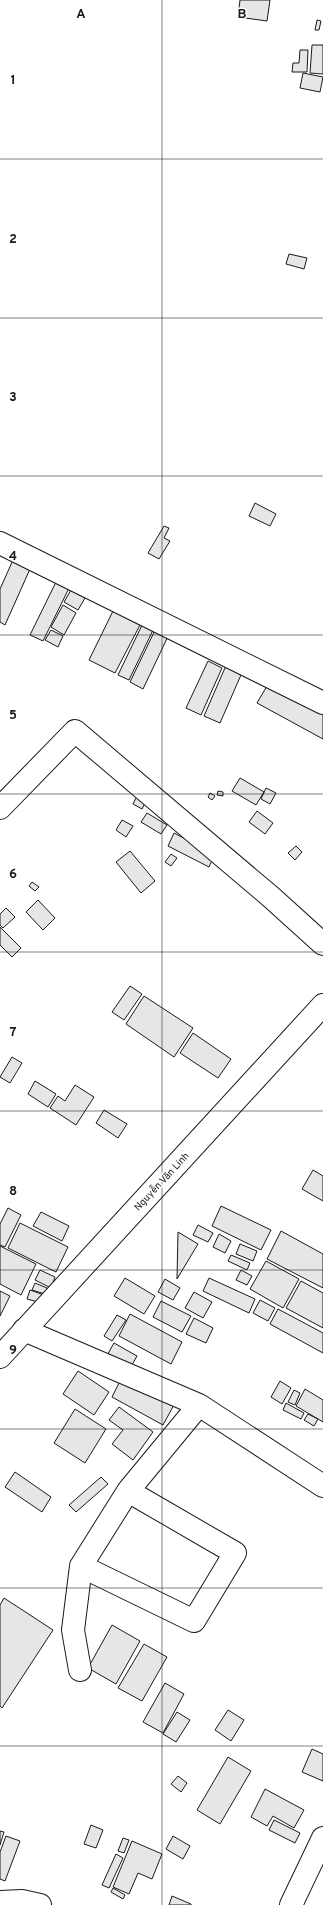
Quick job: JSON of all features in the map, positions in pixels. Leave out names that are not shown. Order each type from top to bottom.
[{"type":"main road","points":[[0,543],[323,703]]},
{"type":"main road","points":[[0,808],[75,731],[271,897],[323,944]]},
{"type":"main road","name":"Nguyễn Văn Linh","points":[[0,1357],[323,1005]]},
{"type":"main road","points":[[24,1330],[199,1404],[323,1486]]},
{"type":"main road","points":[[80,1670],[73,1630],[81,1566],[128,1491],[199,1404]]},
{"type":"main road","points":[[81,1566],[194,1621],[235,1553],[128,1491]]},
{"type":"main road","points":[[291,1905],[323,1838]]},
{"type":"main road","points":[[0,1902],[22,1901],[40,1905]]},
{"type":"building","points":[[240,0],[270,0],[267,21],[238,17]]},
{"type":"building","points":[[317,20],[321,21],[319,30],[315,30]]},
{"type":"building","points":[[312,45],[323,45],[323,74],[310,73]]},
{"type":"building","points":[[300,50],[308,50],[307,72],[292,72],[293,63],[299,63]]},
{"type":"building","points":[[303,73],[323,77],[320,92],[300,88]]},
{"type":"building","points":[[289,254],[307,258],[304,269],[286,264]]},
{"type":"building","points":[[255,503],[276,514],[270,526],[249,516]]},
{"type":"building","points":[[164,526],[169,528],[164,538],[170,541],[159,559],[148,553]]},
{"type":"building","points":[[13,560],[30,569],[5,625],[0,622],[0,589]]},
{"type":"building","points":[[57,580],[70,586],[43,641],[30,635]]},
{"type":"building","points":[[71,590],[85,598],[78,610],[64,602]]},
{"type":"building","points":[[63,605],[76,613],[64,635],[51,627]]},
{"type":"building","points":[[113,611],[140,625],[115,673],[89,660]]},
{"type":"building","points":[[144,621],[155,626],[129,680],[118,675]]},
{"type":"building","points":[[158,624],[171,630],[143,689],[130,682]]},
{"type":"building","points":[[51,630],[63,636],[58,647],[45,640]]},
{"type":"building","points":[[208,661],[222,668],[201,715],[186,708]]},
{"type":"building","points":[[228,661],[244,668],[220,723],[204,716]]},
{"type":"building","points":[[271,679],[323,707],[323,739],[257,703]]},
{"type":"building","points":[[240,778],[264,792],[256,805],[232,791]]},
{"type":"building","points":[[266,788],[276,793],[270,804],[261,799]]},
{"type":"building","points":[[218,791],[223,792],[223,796],[217,795]]},
{"type":"building","points":[[210,793],[215,796],[212,800],[208,797]]},
{"type":"building","points":[[138,794],[147,799],[142,809],[133,804]]},
{"type":"building","points":[[257,811],[273,823],[265,834],[249,822]]},
{"type":"building","points":[[147,813],[167,825],[161,834],[141,822]]},
{"type":"building","points":[[122,820],[133,826],[126,837],[116,830]]},
{"type":"building","points":[[174,833],[215,854],[209,867],[168,846]]},
{"type":"building","points":[[296,846],[302,852],[295,860],[288,853]]},
{"type":"building","points":[[130,851],[155,881],[141,893],[116,862]]},
{"type":"building","points":[[171,854],[177,858],[171,866],[165,862]]},
{"type":"building","points":[[32,882],[39,887],[35,891],[29,886]]},
{"type":"building","points":[[38,900],[55,918],[43,930],[26,912]]},
{"type":"building","points":[[6,908],[15,917],[3,928],[0,925],[0,914]]},
{"type":"building","points":[[0,927],[21,948],[12,957],[0,945]]},
{"type":"building","points":[[130,986],[142,994],[124,1020],[112,1012]]},
{"type":"building","points":[[144,996],[193,1028],[174,1057],[126,1024]]},
{"type":"building","points":[[193,1033],[231,1059],[218,1078],[180,1053]]},
{"type":"building","points":[[12,1057],[22,1063],[10,1083],[0,1077]]},
{"type":"building","points":[[35,1081],[56,1094],[48,1107],[28,1094]]},
{"type":"building","points":[[75,1085],[94,1097],[76,1125],[50,1108],[58,1096],[65,1101]]},
{"type":"building","points":[[104,1110],[127,1124],[118,1138],[96,1123]]},
{"type":"building","points":[[313,1170],[323,1176],[323,1201],[302,1189]]},
{"type":"building","points":[[221,1206],[271,1230],[261,1250],[212,1226]]},
{"type":"building","points":[[8,1208],[21,1215],[5,1247],[0,1245],[0,1224]]},
{"type":"building","points":[[41,1212],[69,1226],[62,1241],[33,1226]]},
{"type":"building","points":[[20,1223],[68,1247],[56,1272],[8,1248]]},
{"type":"building","points":[[198,1225],[213,1233],[208,1242],[193,1235]]},
{"type":"building","points":[[281,1231],[323,1254],[323,1288],[267,1259]]},
{"type":"building","points":[[178,1232],[198,1244],[177,1279]]},
{"type":"building","points":[[219,1234],[231,1241],[225,1253],[213,1247]]},
{"type":"building","points":[[240,1244],[257,1251],[253,1261],[236,1254]]},
{"type":"building","points":[[0,1246],[36,1264],[21,1295],[0,1284]]},
{"type":"building","points":[[231,1255],[250,1263],[247,1270],[228,1261]]},
{"type":"building","points":[[266,1261],[299,1279],[283,1308],[250,1289]]},
{"type":"building","points":[[40,1270],[55,1277],[51,1288],[35,1280]]},
{"type":"building","points":[[241,1270],[252,1276],[247,1285],[236,1280]]},
{"type":"building","points":[[125,1278],[155,1296],[144,1314],[114,1296]]},
{"type":"building","points":[[209,1278],[255,1299],[249,1313],[203,1291]]},
{"type":"building","points":[[165,1279],[180,1288],[173,1300],[158,1292]]},
{"type":"building","points":[[301,1281],[323,1293],[323,1328],[286,1308]]},
{"type":"building","points":[[35,1283],[47,1288],[45,1294],[32,1290]]},
{"type":"building","points":[[30,1290],[44,1295],[42,1303],[27,1299]]},
{"type":"building","points":[[0,1291],[10,1296],[0,1316]]},
{"type":"building","points":[[194,1292],[212,1302],[203,1318],[185,1308]]},
{"type":"building","points":[[260,1300],[275,1308],[268,1321],[253,1313]]},
{"type":"building","points":[[161,1301],[191,1316],[182,1332],[153,1317]]},
{"type":"building","points":[[278,1309],[323,1333],[323,1353],[270,1324]]},
{"type":"building","points":[[130,1314],[182,1342],[171,1364],[119,1336]]},
{"type":"building","points":[[117,1315],[126,1320],[112,1341],[104,1336]]},
{"type":"building","points":[[194,1318],[213,1328],[206,1343],[186,1334]]},
{"type":"building","points":[[114,1343],[137,1356],[128,1372],[105,1359]]},
{"type":"building","points":[[78,1371],[109,1392],[94,1415],[63,1394]]},
{"type":"building","points":[[123,1375],[175,1403],[163,1425],[112,1397]]},
{"type":"building","points":[[280,1381],[291,1388],[282,1404],[271,1397]]},
{"type":"building","points":[[305,1389],[323,1400],[323,1422],[296,1406]]},
{"type":"building","points":[[294,1390],[300,1393],[295,1405],[288,1402]]},
{"type":"building","points":[[286,1403],[304,1413],[301,1419],[283,1410]]},
{"type":"building","points":[[119,1407],[153,1432],[133,1460],[112,1444],[123,1430],[109,1420]]},
{"type":"building","points":[[75,1409],[106,1429],[85,1463],[54,1443]]},
{"type":"building","points":[[308,1414],[318,1419],[314,1426],[304,1420]]},
{"type":"building","points":[[15,1472],[51,1497],[42,1512],[5,1487]]},
{"type":"building","points":[[101,1477],[108,1484],[76,1512],[69,1505]]},
{"type":"building","points":[[4,1598],[53,1630],[2,1708],[0,1706],[0,1605]]},
{"type":"building","points":[[112,1625],[140,1641],[116,1684],[88,1668]]},
{"type":"building","points":[[144,1644],[167,1657],[142,1701],[118,1688]]},
{"type":"building","points":[[165,1683],[184,1694],[163,1733],[143,1722]]},
{"type":"building","points":[[228,1710],[244,1720],[231,1741],[215,1730]]},
{"type":"building","points":[[177,1712],[190,1720],[176,1742],[163,1734]]},
{"type":"building","points":[[312,1749],[323,1754],[323,1781],[302,1772]]},
{"type":"building","points":[[228,1757],[251,1771],[220,1824],[197,1810]]},
{"type":"building","points":[[178,1776],[187,1783],[181,1792],[171,1784]]},
{"type":"building","points":[[265,1789],[304,1810],[294,1828],[273,1816],[267,1826],[251,1817]]},
{"type":"building","points":[[274,1820],[300,1833],[295,1843],[269,1830]]},
{"type":"building","points":[[91,1825],[103,1830],[96,1848],[84,1844]]},
{"type":"building","points":[[0,1831],[4,1832],[0,1845]]},
{"type":"building","points":[[6,1836],[20,1841],[5,1881],[0,1879],[0,1852]]},
{"type":"building","points":[[173,1836],[190,1846],[183,1859],[166,1849]]},
{"type":"building","points":[[123,1838],[129,1840],[124,1853],[118,1851]]},
{"type":"building","points":[[132,1841],[162,1854],[152,1879],[138,1873],[129,1894],[113,1887]]},
{"type":"building","points":[[116,1854],[123,1858],[109,1888],[102,1885]]},
{"type":"building","points":[[113,1888],[125,1895],[123,1899],[111,1892]]},
{"type":"building","points":[[172,1896],[191,1904],[191,1905],[169,1905]]}]
